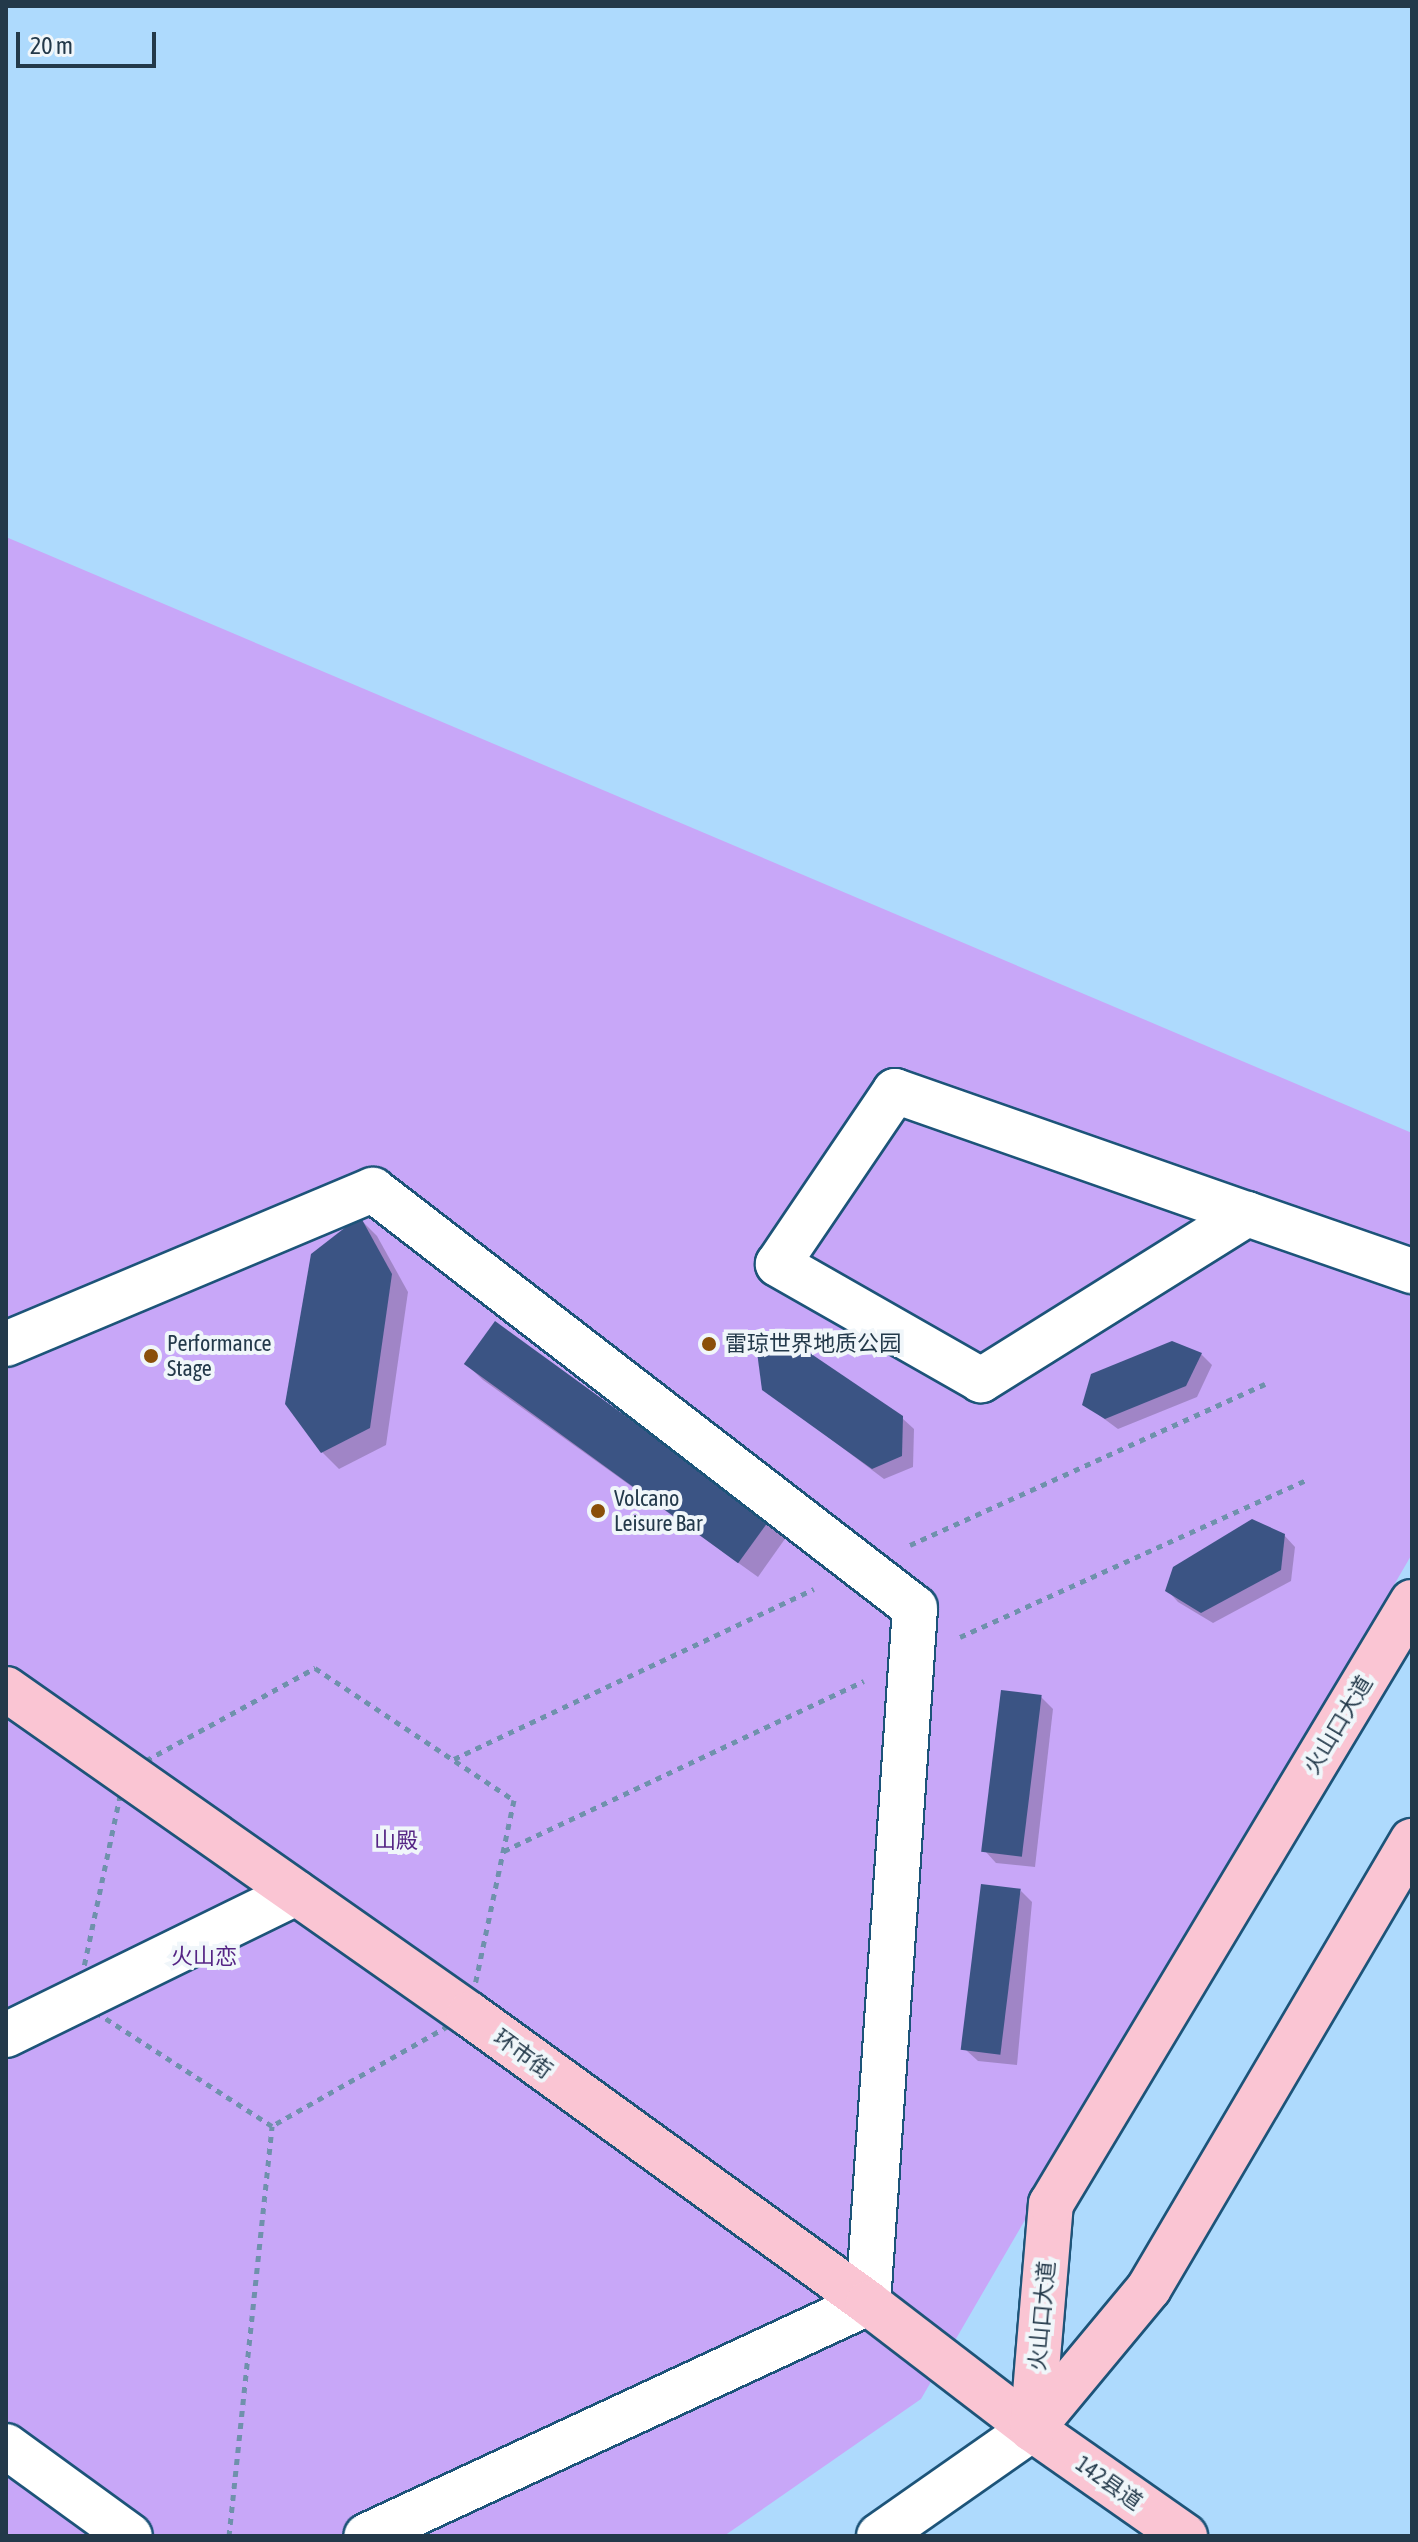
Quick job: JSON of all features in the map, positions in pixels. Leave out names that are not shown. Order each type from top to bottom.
[{"type":"main road","name":"火山口大道","points":[[1032,2429],[1051,2204],[1412,1602]]},
{"type":"main road","name":"环市街","points":[[6,1689],[868,2303],[1032,2429]]},
{"type":"main road","name":"火山口大道","points":[[1032,2429],[1149,2288],[1412,1841]]},
{"type":"main road","name":"142县道","points":[[1032,2429],[1185,2536]]},
{"type":"street","points":[[1247,1214],[981,1380],[778,1264],[895,1091],[1412,1271]]},
{"type":"street","points":[[6,1344],[373,1190],[915,1608],[868,2303],[366,2536]]},
{"type":"street","points":[[6,2035],[296,1893]]},
{"type":"street","points":[[879,2536],[1032,2429]]},
{"type":"street","points":[[6,2446],[130,2536]]},
{"type":"path","points":[[229,2536],[272,2126]]},
{"type":"green space","name":"雷琼世界地质公园","points":[[6,537],[1412,1133],[1412,1554],[921,2399],[724,2536],[6,2536]]},
{"type":"building","points":[[360,1216],[392,1274],[370,1428],[321,1453],[285,1404],[311,1254]]},
{"type":"building","points":[[495,1321],[769,1520],[738,1563],[464,1364]]},
{"type":"building","points":[[1172,1341],[1202,1353],[1186,1386],[1105,1419],[1082,1405],[1091,1374]]},
{"type":"building","points":[[798,1345],[903,1416],[902,1456],[872,1469],[762,1390],[757,1352]]},
{"type":"building","points":[[1252,1519],[1285,1534],[1281,1570],[1201,1613],[1165,1591],[1173,1567]]},
{"type":"building","points":[[1001,1690],[1042,1695],[1022,1857],[981,1852]]},
{"type":"building","points":[[981,1884],[1021,1889],[1000,2055],[961,2050]]},
{"type":"place","name":"雷琼世界地质公园","points":[[709,1344]]},
{"type":"place","name":"Performance Stage","points":[[151,1356]]},
{"type":"place","name":"Volcano Leisure Bar","points":[[598,1511]]},
{"type":"park label","name":"山殿","points":[[396,1841]]},
{"type":"park label","name":"火山恋","points":[[204,1957]]}]
